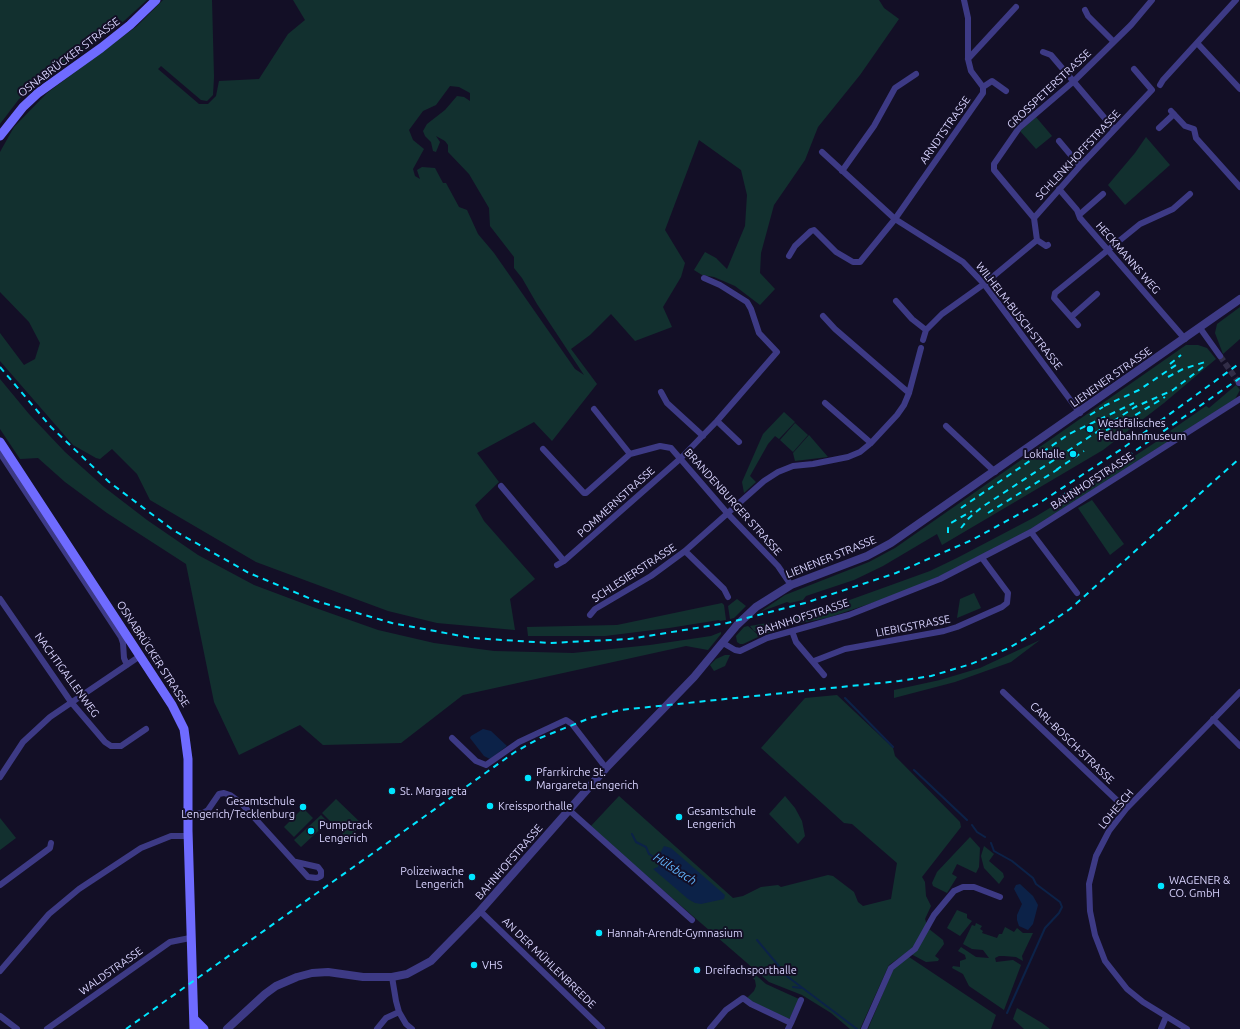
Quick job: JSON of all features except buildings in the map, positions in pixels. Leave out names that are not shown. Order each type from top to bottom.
[{"type":"main road","name":"OSNABRÜCKER STRASSE","points":[[0,136],[23,106],[38,93],[101,48],[130,25],[156,0]]},
{"type":"main road","name":"OSNABRÜCKER STRASSE","points":[[0,442],[178,714],[184,729],[188,759],[187,814],[194,1029]]},
{"type":"main road","points":[[194,1019],[204,1029]]},
{"type":"street","points":[[964,0],[968,18],[968,59],[971,71],[983,87],[992,81],[1006,91]]},
{"type":"street","name":"GROSSPETERSTRASSE","points":[[1034,218],[994,170],[994,164],[1019,128],[1074,81],[1113,41],[1119,38],[1152,0]]},
{"type":"street","points":[[1160,85],[1236,0]]},
{"type":"street","points":[[968,59],[1016,7]]},
{"type":"street","points":[[1085,10],[1088,16],[1113,41]]},
{"type":"street","points":[[1198,44],[1240,89]]},
{"type":"street","points":[[1043,52],[1051,55],[1114,129]]},
{"type":"street","name":"SCHLENKHOFFSTRASSE","points":[[1034,218],[1114,129],[1152,90],[1134,69]]},
{"type":"street","points":[[842,171],[874,126],[895,88],[916,74]]},
{"type":"street","name":"ARNDTSTRASSE","points":[[790,256],[795,246],[814,230],[836,252],[856,263],[860,262],[895,219],[983,93],[983,87]]},
{"type":"street","points":[[1159,128],[1173,112],[1185,126],[1194,129],[1196,138],[1240,187]]},
{"type":"street","points":[[1059,141],[1080,166]]},
{"type":"street","name":"WILHELM-BUSCH-STRASSE","points":[[822,152],[895,219],[963,262],[984,284],[1080,413]]},
{"type":"street","name":"HECKMANNS WEG","points":[[1059,189],[1108,250],[1185,339]]},
{"type":"street","points":[[1079,215],[1103,194]]},
{"type":"street","points":[[1078,325],[1054,298],[1055,293],[1140,224],[1173,209],[1190,194]]},
{"type":"street","points":[[1034,218],[1037,240],[1046,246],[1048,244]]},
{"type":"street","points":[[923,340],[926,330],[942,314],[984,284],[1037,240]]},
{"type":"street","name":"POMMERNSTRASSE","points":[[557,565],[564,561],[681,458],[717,421],[777,352],[758,333],[751,309],[747,302],[720,285],[704,278]]},
{"type":"street","points":[[1071,317],[1096,294]]},
{"type":"street","name":"LIENENER STRASSE","points":[[722,643],[737,625],[768,598],[791,585],[883,548],[1080,413],[1240,299]]},
{"type":"street","points":[[896,301],[912,319],[926,330]]},
{"type":"street","points":[[824,316],[835,329],[909,393]]},
{"type":"street","points":[[1200,328],[1220,356]]},
{"type":"street","name":"SCHLESIERSTRASSE","points":[[590,615],[595,609],[651,576],[685,551],[764,481],[778,472],[793,466],[848,457],[860,452],[871,443],[897,415],[909,393],[921,348]]},
{"type":"street","points":[[661,392],[668,402],[703,436]]},
{"type":"street","name":"BAHNHOFSTRASSE","points":[[227,1029],[265,994],[276,986],[297,977],[312,973],[328,972],[363,977],[392,977],[407,974],[430,962],[480,912],[606,768],[694,677],[722,643],[740,651],[767,638],[830,621],[894,598],[982,558],[1031,532],[1240,399]]},
{"type":"street","points":[[825,403],[871,443]]},
{"type":"street","points":[[594,409],[630,454]]},
{"type":"street","points":[[717,421],[739,442]]},
{"type":"street","points":[[946,426],[995,472]]},
{"type":"street","name":"BRANDENBURGER STRASSE","points":[[543,449],[584,493],[586,493],[630,454],[666,446],[671,448],[728,514],[778,566],[791,585]]},
{"type":"street","name":"OSNABRÜCKER STRASSE","points":[[0,453],[121,637],[124,658],[127,665]]},
{"type":"street","points":[[500,486],[564,561]]},
{"type":"street","points":[[1031,532],[1077,593]]},
{"type":"street","points":[[685,551],[724,589],[728,597]]},
{"type":"street","name":"LIEBIGSTRASSE","points":[[814,661],[845,649],[944,631],[958,627],[1007,603],[1008,593],[982,558]]},
{"type":"street","name":"NACHTIGALLENWEG","points":[[0,599],[71,702],[111,746],[121,746],[146,729]]},
{"type":"street","points":[[792,631],[796,642],[814,661],[824,675]]},
{"type":"street","points":[[0,777],[23,742],[50,717],[140,656]]},
{"type":"street","name":"CARL-BOSCH-STRASSE","points":[[1003,692],[1126,809]]},
{"type":"street","name":"LOHESCH","points":[[1187,1029],[1143,1002],[1127,989],[1105,961],[1094,935],[1090,911],[1089,884],[1096,856],[1109,831],[1126,809],[1240,692]]},
{"type":"street","points":[[1213,719],[1240,746]]},
{"type":"street","points":[[452,738],[476,761],[486,764],[490,763],[519,742],[566,720],[572,724],[606,768]]},
{"type":"street","points":[[187,814],[203,813],[208,810],[219,794],[230,794],[241,803],[296,862]]},
{"type":"street","points":[[569,810],[692,920]]},
{"type":"street","points":[[0,971],[49,914],[78,889],[141,848],[171,836],[188,836]]},
{"type":"street","points":[[0,885],[50,848],[51,842]]},
{"type":"street","points":[[864,1029],[891,968],[915,949],[934,915],[954,891],[964,887],[974,887],[1000,897]]},
{"type":"street","name":"AN DER MÜHLENBREEDE","points":[[480,912],[602,1029]]},
{"type":"street","name":"WALDSTRASSE","points":[[47,1029],[170,942],[190,938]]},
{"type":"street","points":[[392,977],[399,1012],[406,1024],[412,1029]]},
{"type":"street","points":[[710,1029],[726,1010],[743,998],[789,1026],[801,1000]]},
{"type":"street","points":[[377,1029],[386,1018],[399,1012]]},
{"type":"street","points":[[1161,1029],[1166,1016]]},
{"type":"street","points":[[0,1017],[17,1029]]},
{"type":"green space","points":[[0,0],[147,0],[124,21],[19,99],[0,124]]},
{"type":"green space","points":[[163,0],[212,0],[213,95],[207,101],[201,100],[161,66],[158,69],[199,104],[208,104],[216,96],[219,81],[259,79],[288,34],[305,20],[293,0],[879,0],[884,8],[899,19],[860,75],[818,127],[805,160],[774,205],[761,253],[760,273],[775,289],[760,305],[735,286],[714,277],[702,275],[694,270],[705,252],[716,258],[727,269],[745,226],[747,195],[741,170],[699,140],[665,230],[685,263],[681,277],[663,307],[672,327],[635,341],[611,314],[590,335],[571,349],[597,384],[552,441],[534,422],[477,453],[499,482],[475,505],[484,521],[535,579],[510,599],[515,630],[437,623],[388,611],[256,562],[150,500],[137,474],[112,449],[100,459],[73,445],[0,361],[0,333],[24,365],[35,359],[40,343],[29,322],[0,292],[0,152],[14,127],[47,93],[137,26]],"holes":[[[450,86],[459,87],[470,93],[470,101],[464,97],[457,96],[445,110],[427,124],[423,131],[425,136],[431,142],[433,151],[436,152],[440,142],[436,136],[445,141],[448,145],[448,152],[469,174],[489,208],[490,226],[514,257],[514,268],[522,278],[537,304],[584,375],[575,369],[494,253],[478,234],[467,210],[459,207],[446,183],[443,183],[435,168],[422,167],[417,170],[420,179],[415,176],[413,169],[424,149],[413,140],[409,130],[423,111],[436,105]]]},
{"type":"green space","points":[[1036,117],[1052,136],[1036,149],[1020,131]]},
{"type":"green space","points":[[1146,137],[1170,165],[1125,205],[1108,185],[1135,153]]},
{"type":"green space","points":[[1240,307],[1240,339],[1223,354],[1215,333],[1217,324]]},
{"type":"green space","points":[[1186,345],[1198,345],[1207,348],[1216,359],[1164,403],[1103,450],[942,545],[937,534],[883,566],[854,580],[806,596],[803,600],[790,603],[787,602],[760,612],[785,595],[869,562],[895,548]]},
{"type":"green space","points":[[0,379],[29,414],[65,452],[104,487],[147,520],[198,555],[254,585],[310,606],[378,630],[434,643],[494,651],[573,653],[650,645],[711,636],[721,632],[721,634],[708,650],[686,646],[463,695],[401,743],[323,745],[300,725],[239,755],[214,702],[186,564],[107,513],[65,482],[38,458],[20,459],[0,429]]},
{"type":"green space","points":[[1236,385],[1240,390],[1235,399],[1029,530],[940,576],[893,596],[827,618],[790,625],[766,634],[754,631],[750,626],[773,622],[833,606],[930,571],[957,558],[1035,517],[1121,465],[1171,432],[1170,431],[1206,406],[1209,408]]},
{"type":"green space","points":[[784,412],[795,422],[779,439],[775,436],[768,444],[750,476],[756,482],[744,493],[742,482],[763,434]]},
{"type":"green space","points":[[795,423],[808,435],[793,452],[780,440]]},
{"type":"green space","points":[[809,435],[828,457],[795,461],[793,453]]},
{"type":"green space","points":[[1092,500],[1124,544],[1110,555],[1078,508]]},
{"type":"green space","points":[[974,593],[981,608],[957,618],[960,599]]},
{"type":"green space","points":[[737,599],[746,606],[734,618],[730,619],[728,606]]},
{"type":"green space","points":[[722,603],[724,605],[726,620],[605,636],[528,636],[527,627],[617,625]]},
{"type":"green space","points":[[748,626],[757,634],[758,637],[740,644],[737,642],[736,636],[744,627]]},
{"type":"green space","points":[[1040,640],[1011,662],[955,682],[894,698],[894,690],[940,680],[980,668]]},
{"type":"green space","points":[[725,655],[730,655],[725,666],[714,671],[710,665],[716,659]]},
{"type":"green space","points":[[837,695],[893,748],[895,756],[960,822],[961,827],[922,877],[925,882],[926,896],[931,906],[925,919],[927,925],[913,948],[889,965],[860,1029],[850,1029],[831,1013],[802,995],[769,982],[590,827],[619,796],[733,898],[743,896],[761,887],[778,885],[781,887],[828,875],[833,876],[854,892],[858,902],[863,906],[891,899],[897,863],[852,824],[844,823],[761,748],[805,698]]},
{"type":"green space","points":[[785,796],[795,808],[802,821],[805,836],[798,844],[769,814]]},
{"type":"green space","points":[[336,799],[362,824],[348,839],[322,813]]},
{"type":"green space","points":[[303,808],[313,818],[294,837],[284,827]]},
{"type":"green space","name":"Pumptrack Lengerich","points":[[321,815],[328,822],[301,847],[294,840]]},
{"type":"green space","points":[[0,818],[16,838],[0,850]]},
{"type":"green space","points":[[970,837],[980,848],[979,867],[976,873],[957,864],[952,874],[957,877],[947,893],[933,886],[932,883],[937,872]]},
{"type":"green space","points":[[984,846],[994,854],[989,861],[1003,873],[1004,877],[999,884],[984,868],[981,856]]},
{"type":"green space","points":[[957,910],[967,914],[967,918],[972,921],[960,936],[947,928]]},
{"type":"green space","points":[[976,923],[982,926],[980,929],[983,931],[982,933],[997,938],[999,934],[1002,934],[1005,927],[1014,932],[1017,928],[1023,933],[1033,933],[1022,956],[1023,961],[1016,957],[999,956],[995,958],[996,962],[1013,960],[1021,965],[1004,1010],[969,986],[963,974],[952,968],[953,966],[960,967],[960,961],[966,959],[965,955],[958,951],[961,947],[976,957],[989,958],[983,950],[972,949],[963,944],[972,925],[975,926]]},
{"type":"green space","points":[[929,929],[943,940],[944,944],[935,956],[939,959],[938,961],[926,962],[911,954]]},
{"type":"green space","points":[[909,957],[996,1015],[991,1029],[868,1029],[894,967]]},
{"type":"green space","points":[[750,970],[766,984],[799,999],[790,1018],[787,1019],[746,999],[754,991],[756,986],[755,980],[747,972]]},
{"type":"green space","points":[[1017,1008],[1050,1029],[1024,1029],[1013,1019]]},
{"type":"water","points":[[483,729],[491,731],[507,746],[490,759],[484,756],[470,738]]},
{"type":"water","points":[[664,846],[671,848],[725,895],[724,899],[701,904],[695,903],[688,899],[653,869],[658,867],[659,855]]},
{"type":"water","points":[[1020,884],[1033,896],[1038,905],[1033,924],[1028,930],[1019,926],[1017,920],[1017,915],[1022,904],[1014,889],[1016,885]]},
{"type":"waterway","points":[[845,698],[893,747]]},
{"type":"waterway","points":[[914,770],[967,820]]},
{"type":"waterway","points":[[972,825],[977,832],[985,837]]},
{"type":"waterway","name":"Hülsbach","points":[[632,834],[636,842],[646,847],[649,854],[660,861]]},
{"type":"waterway","points":[[991,843],[994,851],[1012,861],[1033,878],[1036,884],[1060,902],[1062,907],[1059,913],[1045,928],[1007,1013]]},
{"type":"waterway","name":"Hülsbach","points":[[757,940],[788,977],[857,1029]]},
{"type":"waterway","name":"Hülsbach","points":[[793,987],[801,988]]},
{"type":"tunnel","points":[[1220,356],[1239,383]]},
{"type":"railway","points":[[1170,364],[1181,355]]},
{"type":"railway","points":[[1168,377],[1183,369],[1205,362]]},
{"type":"railway","points":[[1104,406],[1139,390],[1179,363]]},
{"type":"railway","points":[[0,367],[51,427],[109,482],[173,530],[249,573],[316,601],[392,623],[472,638],[550,643],[629,639],[727,623],[805,603],[896,573],[972,540],[1041,502],[1123,448],[1240,363]]},
{"type":"railway","points":[[961,528],[969,518],[982,507],[1135,407],[1173,390],[1207,364]]},
{"type":"railway","points":[[1061,496],[1132,453],[1240,378]]},
{"type":"railway","points":[[1106,430],[1116,427],[1165,397]]},
{"type":"railway","points":[[961,508],[1069,434],[1134,403]]},
{"type":"railway","points":[[1090,415],[1103,407]]},
{"type":"railway","points":[[1056,470],[1084,451]]},
{"type":"railway","points":[[126,1029],[515,752],[540,738],[590,718],[620,710],[899,681],[931,676],[971,664],[1009,648],[1070,609],[1240,458]]},
{"type":"railway","points":[[988,513],[1060,468]]},
{"type":"railway","points":[[948,533],[948,528],[951,523],[972,511]]},
{"type":"place","name":"Westfälisches Feldbahnmuseum","points":[[1090,429]]},
{"type":"place","name":"Lokhalle","points":[[1073,454]]},
{"type":"place","name":"Pfarrkirche St. Margareta Lengerich","points":[[528,778]]},
{"type":"place","name":"St. Margareta","points":[[392,791]]},
{"type":"place","name":"Kreissporthalle","points":[[490,806]]},
{"type":"place","name":"Gesamtschule Lengerich/Tecklenburg","points":[[303,807]]},
{"type":"place","name":"Gesamtschule Lengerich","points":[[679,817]]},
{"type":"place","name":"Pumptrack Lengerich","points":[[311,831]]},
{"type":"place","name":"Polizeiwache Lengerich","points":[[472,877]]},
{"type":"place","name":"WAGENER & CO. GmbH","points":[[1161,886]]},
{"type":"place","name":"Hannah-Arendt-Gymnasium","points":[[599,933]]},
{"type":"place","name":"VHS","points":[[474,965]]},
{"type":"place","name":"Dreifachsporthalle","points":[[697,970]]}]
